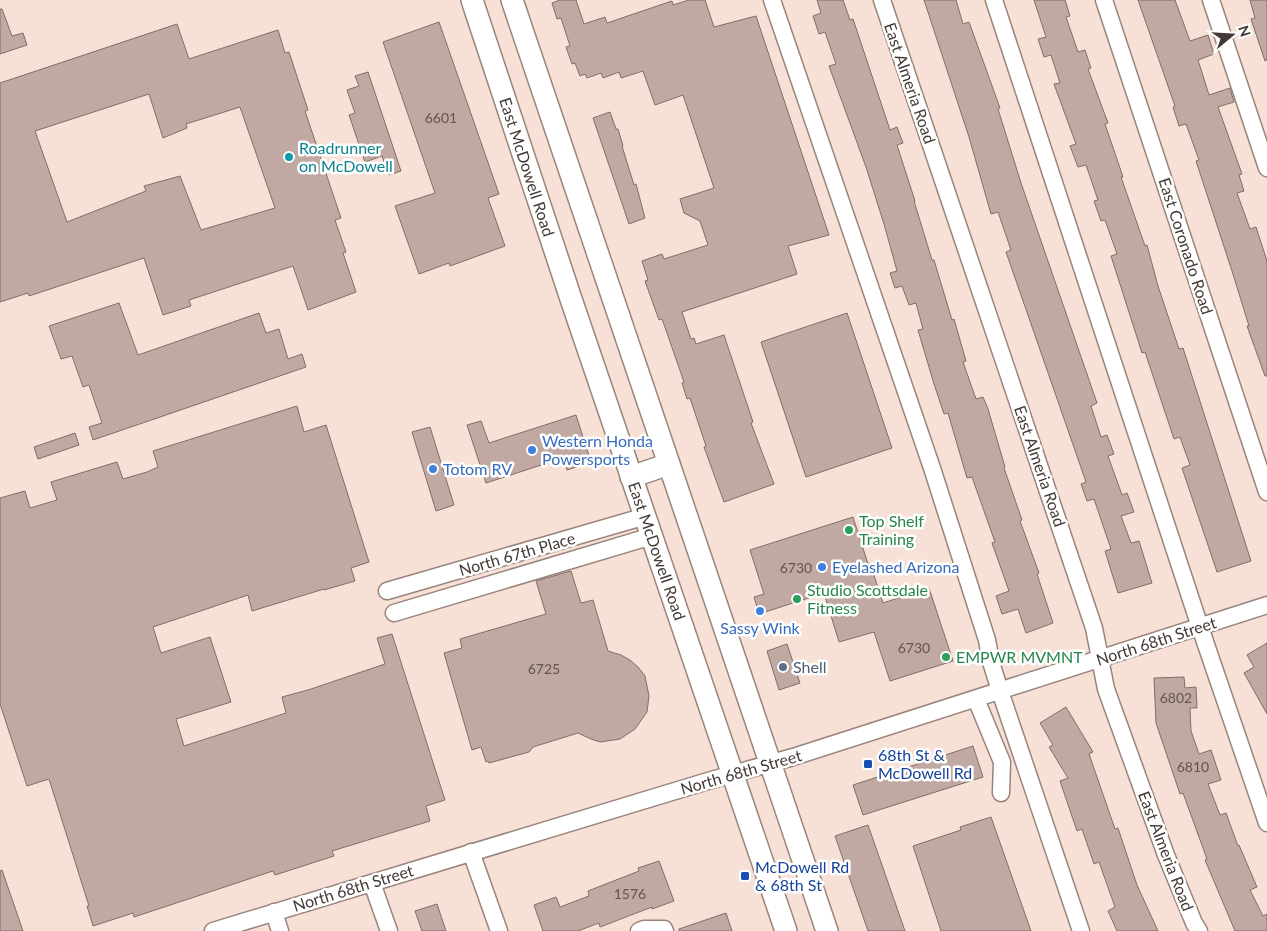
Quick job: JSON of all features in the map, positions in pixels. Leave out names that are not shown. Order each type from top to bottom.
[{"type":"main road","name":"East McDowell Road","points":[[472,0],[786,931]]},
{"type":"main road","points":[[512,0],[827,931]]},
{"type":"main road","points":[[632,477],[669,464]]},
{"type":"street","points":[[772,0],[932,468],[987,640],[991,662],[1000,691],[1081,931]]},
{"type":"street","name":"East Almeria Road","points":[[882,0],[1094,628],[1106,689],[1166,855],[1199,931]]},
{"type":"street","points":[[994,0],[1200,627],[1267,823]]},
{"type":"street","name":"East Coronado Road","points":[[1104,0],[1267,492]]},
{"type":"street","points":[[1211,0],[1267,168]]},
{"type":"street","name":"North 67th Place","points":[[387,591],[649,526]]},
{"type":"street","name":"North 67th Place","points":[[394,613],[649,526]]},
{"type":"street","name":"North 68th Street","points":[[213,931],[770,764],[1267,605]]},
{"type":"street","points":[[976,699],[1002,762],[1002,793]]},
{"type":"street","points":[[472,852],[499,931]]},
{"type":"street","points":[[372,883],[388,931]]},
{"type":"street","points":[[274,912],[280,931]]},
{"type":"street","points":[[639,931],[644,929],[665,930]]},
{"type":"building","points":[[560,0],[576,0],[584,24],[605,17],[607,23],[672,1],[673,5],[689,0],[705,0],[714,27],[756,16],[829,235],[788,246],[797,274],[682,312],[691,339],[694,338],[696,344],[724,335],[753,422],[751,423],[774,484],[724,502],[704,447],[706,446],[690,398],[687,399],[682,383],[684,382],[662,319],[659,320],[645,281],[648,280],[642,261],[662,254],[664,259],[708,245],[700,221],[684,213],[680,199],[714,188],[683,95],[655,105],[643,71],[621,78],[619,72],[603,78],[601,73],[587,78],[585,74],[580,76],[575,63],[572,64],[566,47],[570,46],[561,18],[557,19],[552,3]]},
{"type":"building","points":[[817,0],[843,0],[850,20],[853,19],[890,130],[897,127],[903,143],[897,145],[932,260],[934,260],[952,320],[954,319],[966,361],[963,362],[976,399],[983,397],[988,409],[1004,468],[1022,520],[1020,521],[1039,573],[1037,574],[1053,623],[1026,633],[1018,609],[1002,614],[996,596],[1009,591],[992,543],[995,542],[972,477],[967,478],[948,413],[944,414],[934,384],[918,330],[923,329],[916,303],[909,305],[902,286],[895,288],[890,273],[897,271],[884,224],[866,167],[829,66],[836,64],[825,32],[819,34],[813,16],[821,13]]},
{"type":"building","points":[[924,0],[956,0],[963,24],[969,22],[1000,108],[998,109],[1021,183],[1097,403],[1091,406],[1101,437],[1107,435],[1114,454],[1108,456],[1122,495],[1127,493],[1134,512],[1121,516],[1131,543],[1139,541],[1152,583],[1118,593],[1105,551],[1111,549],[1094,499],[1087,501],[1081,484],[1086,482],[1006,252],[1011,250],[998,212],[991,214],[969,137]]},
{"type":"building","points":[[1034,0],[1065,0],[1070,16],[1066,17],[1078,52],[1085,50],[1091,68],[1088,69],[1108,123],[1105,124],[1123,177],[1121,177],[1145,246],[1147,245],[1158,286],[1179,349],[1183,348],[1251,561],[1217,572],[1182,468],[1190,465],[1180,437],[1174,439],[1145,352],[1142,353],[1111,256],[1117,254],[1105,220],[1101,221],[1094,201],[1098,200],[1086,165],[1078,167],[1070,146],[1076,144],[1054,84],[1060,83],[1051,55],[1044,57],[1038,39],[1046,37]]},
{"type":"building","points":[[1138,0],[1175,0],[1190,41],[1208,35],[1214,54],[1198,60],[1209,95],[1230,88],[1234,102],[1218,107],[1242,174],[1239,175],[1244,191],[1237,193],[1250,229],[1256,227],[1267,261],[1267,376],[1265,376],[1247,326],[1249,326],[1196,161],[1199,160],[1186,124],[1179,126],[1173,107],[1175,106]]},
{"type":"building","points":[[1250,0],[1267,0],[1267,60],[1265,61],[1251,19],[1255,18]]},
{"type":"building","points":[[0,9],[2,9],[12,36],[23,33],[27,45],[0,54]]},
{"type":"building","points":[[439,22],[499,194],[488,198],[505,246],[450,266],[449,263],[419,274],[395,206],[435,193],[383,42]]},
{"type":"building","name":"Roadrunner on McDowell","points":[[177,24],[189,59],[278,30],[285,53],[289,52],[308,110],[305,111],[341,218],[335,220],[346,252],[343,253],[356,292],[308,310],[293,266],[189,300],[191,306],[163,315],[144,258],[29,296],[28,293],[0,302],[0,83]],"holes":[[[149,94],[163,138],[187,128],[186,124],[240,107],[275,208],[201,230],[180,176],[144,186],[146,191],[67,222],[35,131]]]},
{"type":"building","points":[[368,72],[401,171],[389,175],[382,156],[365,162],[349,115],[355,113],[347,90],[359,86],[355,76]]},
{"type":"building","points":[[610,112],[616,129],[618,129],[645,218],[629,224],[593,118]]},
{"type":"building","points":[[119,303],[138,355],[259,313],[266,333],[279,329],[288,359],[302,354],[306,367],[93,440],[89,427],[102,423],[89,385],[83,387],[72,356],[61,359],[49,326]]},
{"type":"building","points":[[847,313],[892,448],[806,477],[761,342]]},
{"type":"building","points":[[297,406],[304,432],[326,425],[369,562],[351,568],[355,581],[252,611],[248,595],[153,627],[161,653],[210,637],[231,702],[176,719],[184,746],[286,713],[282,697],[385,664],[377,638],[392,634],[445,800],[426,806],[430,821],[332,851],[334,856],[275,875],[273,871],[134,917],[133,913],[93,926],[87,906],[89,906],[49,779],[27,786],[0,704],[0,498],[25,491],[30,508],[57,500],[51,482],[117,462],[123,479],[147,472],[158,467],[153,451]]},
{"type":"building","name":"Western Honda Powersports","points":[[576,415],[591,462],[567,470],[563,458],[486,483],[467,425],[481,421],[489,443]]},
{"type":"building","name":"Totom RV","points":[[430,427],[454,505],[436,511],[412,432]]},
{"type":"building","points":[[75,433],[79,445],[38,459],[34,447]]},
{"type":"building","points":[[853,517],[883,603],[929,588],[953,661],[890,681],[874,632],[839,642],[824,593],[759,614],[754,597],[764,594],[750,550]]},
{"type":"building","points":[[571,571],[581,603],[593,600],[608,651],[630,660],[645,676],[649,696],[647,712],[635,729],[620,739],[600,742],[578,733],[533,747],[529,752],[489,763],[488,761],[486,762],[481,747],[472,750],[444,653],[462,648],[460,639],[546,614],[536,581]]},
{"type":"building","points":[[1267,643],[1267,714],[1244,673],[1254,667],[1247,655]]},
{"type":"building","name":"Shell","points":[[787,644],[800,683],[779,690],[767,651]]},
{"type":"building","points":[[1184,677],[1185,688],[1196,687],[1197,708],[1190,708],[1191,731],[1199,754],[1211,750],[1221,780],[1208,784],[1220,815],[1226,813],[1238,846],[1257,887],[1250,890],[1263,916],[1267,914],[1267,931],[1235,931],[1205,860],[1207,859],[1183,793],[1180,794],[1156,723],[1154,678]]},
{"type":"building","points":[[1066,707],[1093,752],[1089,754],[1115,829],[1118,828],[1137,885],[1158,931],[1117,931],[1108,911],[1115,907],[1099,862],[1094,864],[1082,829],[1077,831],[1060,781],[1068,778],[1049,747],[1053,745],[1040,723]]},
{"type":"building","points":[[973,746],[983,777],[863,815],[853,785]]},
{"type":"building","points":[[991,817],[1031,931],[941,931],[913,846],[961,830],[960,827]]},
{"type":"building","points":[[868,825],[905,931],[868,931],[835,836]]},
{"type":"building","points":[[659,861],[674,901],[652,909],[652,907],[600,927],[599,923],[578,931],[543,931],[534,905],[556,897],[560,907],[589,896],[588,891],[639,871],[638,868]]},
{"type":"building","points":[[2,870],[23,931],[0,931],[0,871]]},
{"type":"building","points":[[437,904],[446,931],[422,931],[415,911]]},
{"type":"building","points":[[726,913],[732,931],[679,931],[679,929]]},
{"type":"place","name":"Roadrunner on McDowell","points":[[289,157]]},
{"type":"place","name":"Western Honda Powersports","points":[[532,450]]},
{"type":"place","name":"Totom RV","points":[[433,469]]},
{"type":"place","name":"Top Shelf Training","points":[[849,530]]},
{"type":"place","name":"Eyelashed Arizona","points":[[822,567]]},
{"type":"place","name":"Studio Scottsdale Fitness","points":[[797,599]]},
{"type":"place","name":"Sassy Wink","points":[[760,611]]},
{"type":"place","name":"EMPWR MVMNT","points":[[946,657]]},
{"type":"place","name":"Shell","points":[[783,667]]},
{"type":"place","name":"68th St & McDowell Rd","points":[[868,764]]},
{"type":"place","name":"McDowell Rd & 68th St","points":[[745,876]]}]
